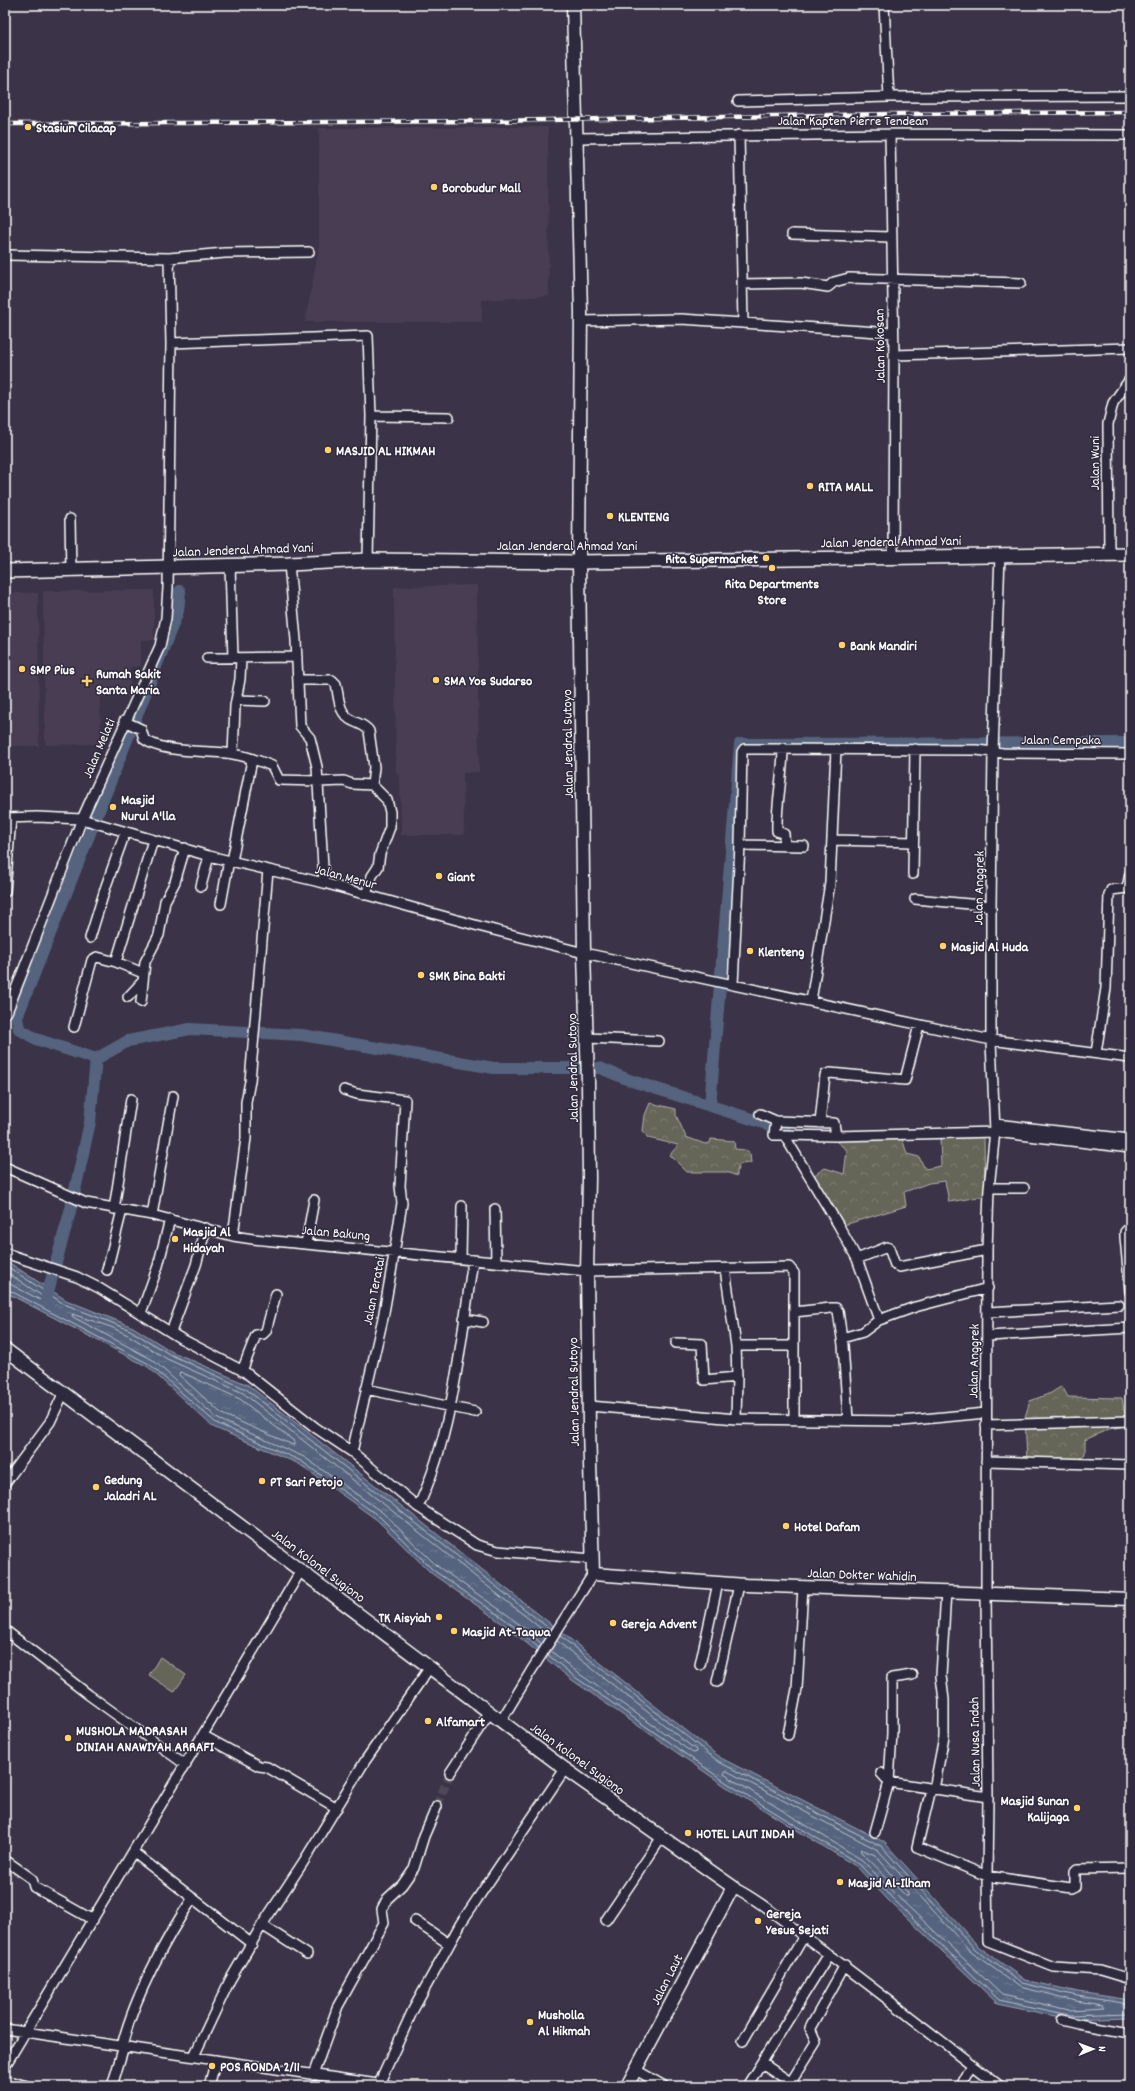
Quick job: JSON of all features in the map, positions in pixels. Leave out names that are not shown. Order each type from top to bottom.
[{"type":"main road","name":"Jalan Jenderal Ahmad Yani","points":[[5,571],[230,566],[368,560],[579,562],[1130,554]]},
{"type":"street","name":"Jalan Jendral Sutoyo","points":[[573,5],[581,322],[579,562],[584,953],[588,1068],[589,1179],[587,1271],[593,1574]]},
{"type":"street","points":[[884,5],[889,97]]},
{"type":"street","points":[[738,101],[889,97],[1130,96]]},
{"type":"street","name":"Jalan Kapten Pierre Tendean","points":[[577,138],[890,134],[1130,135]]},
{"type":"street","name":"Jalan Kokosan","points":[[890,134],[890,237],[894,355],[893,557]]},
{"type":"street","points":[[739,136],[742,323]]},
{"type":"street","points":[[792,234],[890,237]]},
{"type":"street","points":[[5,255],[169,258],[225,253],[309,252]]},
{"type":"street","name":"Jalan Melati","points":[[8,1012],[83,820],[133,725],[160,646],[166,618],[171,342],[169,258]]},
{"type":"street","points":[[742,284],[801,283],[828,287],[834,282],[849,278],[892,278],[1021,283]]},
{"type":"street","points":[[581,322],[682,319],[893,333]]},
{"type":"street","points":[[171,342],[368,336],[371,416],[368,560]]},
{"type":"street","points":[[894,355],[1130,348]]},
{"type":"street","name":"Jalan Wuni","points":[[1109,554],[1108,424],[1113,403],[1130,379]]},
{"type":"street","points":[[371,416],[449,417]]},
{"type":"street","points":[[70,519],[71,570]]},
{"type":"street","name":"Jalan Anggrek","points":[[986,1593],[986,1413],[988,1336],[987,1250],[989,1188],[995,1128],[991,1040],[993,746],[1000,555]]},
{"type":"street","points":[[289,564],[297,657],[300,726],[308,736],[318,767],[324,883]]},
{"type":"street","points":[[230,566],[240,679],[236,700],[233,754]]},
{"type":"street","points":[[207,658],[297,657]]},
{"type":"street","points":[[298,680],[332,680],[336,684],[342,712],[352,721],[368,729],[373,760],[372,785]]},
{"type":"street","points":[[236,700],[265,701]]},
{"type":"street","points":[[133,725],[144,739],[155,745],[185,750],[233,754],[272,766],[279,780],[318,782],[344,781],[352,784],[372,785],[387,800],[390,812],[390,827],[380,854],[378,867],[372,876],[366,895]]},
{"type":"street","name":"Jalan Cempaka","points":[[740,845],[742,750],[747,748],[915,749],[993,746],[1003,753],[1130,754]]},
{"type":"street","points":[[783,748],[782,774],[777,813],[777,831],[784,834],[785,846]]},
{"type":"street","points":[[811,1001],[830,883],[836,749]]},
{"type":"street","points":[[913,874],[915,749]]},
{"type":"street","points":[[221,904],[252,760]]},
{"type":"street","points":[[5,892],[8,818],[37,817],[83,820]]},
{"type":"street","name":"Jalan Menur","points":[[83,820],[209,856],[324,883],[584,953],[991,1040],[1130,1058]]},
{"type":"street","points":[[90,938],[106,886],[125,833]]},
{"type":"street","points":[[116,962],[153,840]]},
{"type":"street","points":[[833,840],[913,842]]},
{"type":"street","points":[[733,984],[740,845],[804,846]]},
{"type":"street","points":[[141,1002],[143,978],[150,951],[159,935],[165,902],[175,882],[185,848]]},
{"type":"street","points":[[201,886],[209,856]]},
{"type":"street","points":[[233,1236],[246,1138],[246,1102],[253,1046],[268,870]]},
{"type":"street","points":[[1096,1053],[1106,988],[1109,895],[1112,890],[1127,888],[1130,874]]},
{"type":"street","points":[[915,899],[991,906]]},
{"type":"street","points":[[74,1027],[92,960],[96,957],[116,962],[143,978]]},
{"type":"street","points":[[128,997],[143,978]]},
{"type":"street","points":[[820,1123],[825,1075],[830,1073],[902,1081],[905,1080],[919,1025]]},
{"type":"street","points":[[587,1038],[659,1041]]},
{"type":"street","name":"Jalan Teratai","points":[[344,1090],[357,1094],[406,1100],[400,1186],[402,1203],[395,1251],[383,1318],[352,1452]]},
{"type":"street","points":[[152,1215],[173,1096]]},
{"type":"street","points":[[107,1270],[118,1210],[131,1099]]},
{"type":"street","points":[[760,1114],[775,1126],[820,1123],[836,1131]]},
{"type":"street","points":[[775,1126],[774,1135],[836,1131],[995,1128],[1130,1139]]},
{"type":"street","points":[[995,1128],[1130,1148]]},
{"type":"street","points":[[784,1135],[839,1226],[857,1259],[879,1320]]},
{"type":"street","name":"Jalan Bakung","points":[[5,1167],[65,1195],[86,1203],[170,1219],[233,1236],[587,1271],[760,1267],[792,1268],[794,1273],[794,1312]]},
{"type":"street","points":[[989,1188],[1024,1188]]},
{"type":"street","points":[[306,1243],[314,1200]]},
{"type":"street","points":[[461,1258],[462,1206]]},
{"type":"street","points":[[495,1209],[496,1262]]},
{"type":"street","points":[[141,1313],[158,1266],[170,1219]]},
{"type":"street","points":[[1130,1227],[1126,1232],[1125,1237],[1130,1292]]},
{"type":"street","points":[[171,1332],[196,1265],[206,1228]]},
{"type":"street","points":[[857,1259],[886,1247],[889,1248],[895,1265],[898,1267],[987,1250]]},
{"type":"street","points":[[5,1253],[76,1277],[99,1288],[171,1332],[242,1371],[316,1428],[352,1452],[418,1507],[477,1544],[487,1549],[592,1558]]},
{"type":"street","points":[[418,1507],[432,1476],[441,1444],[464,1319],[473,1260]]},
{"type":"street","points":[[725,1269],[736,1346],[736,1419]]},
{"type":"street","points":[[842,1338],[863,1332],[879,1320],[915,1307],[988,1288]]},
{"type":"street","points":[[242,1371],[256,1335],[263,1334],[266,1331],[276,1294]]},
{"type":"street","points":[[988,1312],[1119,1305]]},
{"type":"street","points":[[794,1419],[794,1312],[836,1308],[842,1338],[848,1420]]},
{"type":"street","points":[[464,1319],[483,1322]]},
{"type":"street","points":[[988,1336],[1130,1328]]},
{"type":"street","points":[[676,1343],[702,1344],[704,1380],[737,1377]]},
{"type":"street","points":[[736,1346],[794,1346]]},
{"type":"street","name":"Jalan Kolonel Sugiono","points":[[5,1349],[64,1392],[300,1572],[430,1667],[565,1769],[733,1887]]},
{"type":"street","points":[[366,1389],[448,1408],[475,1412]]},
{"type":"street","points":[[5,1483],[50,1422],[64,1392]]},
{"type":"street","points":[[590,1406],[736,1419],[902,1421],[986,1413]]},
{"type":"street","points":[[986,1425],[1130,1421]]},
{"type":"street","points":[[986,1461],[1130,1465]]},
{"type":"street","points":[[5,2066],[204,1736],[300,1572]]},
{"type":"street","points":[[501,1721],[531,1670],[593,1574]]},
{"type":"street","name":"Jalan Dokter Wahidin","points":[[593,1574],[739,1585],[946,1591],[1130,1599]]},
{"type":"street","points":[[700,1665],[718,1583]]},
{"type":"street","points":[[717,1682],[739,1585]]},
{"type":"street","points":[[788,1735],[797,1689],[803,1587]]},
{"type":"street","points":[[946,1591],[941,1676],[944,1700],[944,1737],[932,1789],[917,1842],[917,1848],[987,1876],[1071,1888],[1075,1886],[1075,1871],[1077,1869],[1130,1868]]},
{"type":"street","name":"Jalan Nusa Indah","points":[[986,1593],[988,1941],[1054,1967],[1100,1970],[1130,1979]]},
{"type":"street","points":[[5,1630],[89,1695],[186,1764]]},
{"type":"street","points":[[194,2056],[230,1980],[262,1925],[304,1861],[365,1761],[430,1667]]},
{"type":"street","points":[[875,1832],[888,1782],[892,1733],[892,1678],[894,1676],[912,1675]]},
{"type":"street","points":[[450,1773],[490,1712]]},
{"type":"street","points":[[204,1736],[259,1766],[267,1767],[337,1808]]},
{"type":"street","points":[[379,2084],[413,2010],[461,1923],[565,1769]]},
{"type":"street","points":[[881,1773],[888,1782],[988,1797]]},
{"type":"street","points":[[312,2075],[338,2006],[384,1923],[382,1909],[386,1899],[402,1885],[414,1868],[424,1836],[437,1806]]},
{"type":"street","points":[[606,1920],[662,1837]]},
{"type":"street","points":[[133,1852],[252,1944]]},
{"type":"street","points":[[5,1860],[32,1879],[34,1887],[93,1920]]},
{"type":"street","points":[[733,1887],[757,1901],[845,1965],[897,2009],[1000,2086]]},
{"type":"street","name":"Jalan Laut","points":[[627,2086],[733,1887]]},
{"type":"street","points":[[112,2086],[132,2012],[178,1919],[193,1898]]},
{"type":"street","points":[[415,1921],[449,1944]]},
{"type":"street","points":[[262,1925],[307,1954]]},
{"type":"street","points":[[743,2041],[804,1936]]},
{"type":"street","points":[[747,2086],[829,1954]]},
{"type":"street","points":[[762,2063],[794,2084],[816,2042],[810,2028],[845,1965]]},
{"type":"street","points":[[1061,2020],[1130,2033]]},
{"type":"street","points":[[5,2029],[194,2056],[312,2075],[339,2083],[379,2084],[391,2086]]},
{"type":"street","points":[[209,2086],[216,2060]]},
{"type":"street","points":[[961,2086],[972,2065]]},
{"type":"street","points":[[636,2070],[664,2086]]},
{"type":"street","points":[[5,2080],[27,2086]]},
{"type":"shaded area","name":"Borobudur Mall","points":[[548,127],[549,296],[482,300],[482,322],[305,322],[319,247],[319,128]]},
{"type":"shaded area","name":"SMA Yos Sudarso","points":[[477,585],[479,772],[463,773],[464,835],[401,835],[400,774],[396,774],[394,587]]},
{"type":"shaded area","name":"Rumah Sakit Santa Maria","points":[[154,590],[154,640],[141,640],[141,666],[130,667],[130,697],[100,697],[101,744],[45,745],[43,591]]},
{"type":"shaded area","name":"SMP Pius","points":[[5,593],[38,593],[39,746],[5,746]]},
{"type":"green space","points":[[650,1103],[676,1109],[676,1115],[686,1137],[705,1144],[710,1143],[711,1139],[734,1141],[735,1149],[745,1150],[750,1154],[751,1163],[740,1164],[737,1171],[737,1176],[726,1172],[687,1172],[670,1155],[678,1145],[648,1138],[643,1131],[645,1115]]},
{"type":"green space","points":[[984,1136],[985,1196],[949,1202],[945,1181],[929,1183],[904,1192],[906,1206],[844,1225],[810,1178],[825,1168],[844,1174],[847,1150],[832,1138],[902,1138],[907,1154],[919,1157],[925,1169],[941,1166],[940,1137]]},
{"type":"green space","points":[[1062,1386],[1068,1397],[1122,1398],[1127,1426],[1109,1429],[1085,1440],[1085,1454],[1075,1464],[1027,1461],[1025,1417],[1030,1401],[1051,1393]]},
{"type":"green space","points":[[160,1657],[186,1675],[174,1692],[149,1675]]},
{"type":"water","points":[[5,1260],[66,1300],[133,1327],[171,1351],[248,1385],[721,1758],[884,1842],[978,1946],[1025,1980],[1078,1992],[1130,2000],[1130,2017],[1069,2019],[998,2004],[889,1901],[857,1867],[725,1786],[572,1680],[503,1624],[431,1573],[377,1520],[299,1464],[213,1427],[148,1367],[5,1292]]},
{"type":"waterway","points":[[96,1059],[36,1039],[19,1029],[17,1017],[178,611],[180,591]]},
{"type":"waterway","points":[[710,1106],[740,744],[1130,743]]},
{"type":"waterway","points":[[46,1299],[71,1208],[90,1122],[96,1059],[128,1041],[190,1029],[302,1035],[494,1068],[600,1068],[629,1080],[764,1123],[779,1132],[786,1132]]},
{"type":"tunnel","points":[[437,1806],[450,1773]]},
{"type":"railway","points":[[5,124],[492,121],[892,114],[1130,112]]},
{"type":"place","name":"Stasiun Cilacap","points":[[28,127]]},
{"type":"place","name":"Borobudur Mall","points":[[434,187]]},
{"type":"place","name":"MASJID AL HIKMAH","points":[[328,450]]},
{"type":"place","name":"RITA MALL","points":[[810,486]]},
{"type":"place","name":"KLENTENG","points":[[610,516]]},
{"type":"place","name":"Rita Supermarket","points":[[766,558]]},
{"type":"place","name":"Rita Departments Store","points":[[772,568]]},
{"type":"place","name":"Bank Mandiri","points":[[842,645]]},
{"type":"place","name":"SMP Pius","points":[[22,669]]},
{"type":"place","name":"SMA Yos Sudarso","points":[[436,680]]},
{"type":"place","name":"Rumah Sakit Santa Maria","points":[[87,681]]},
{"type":"place","name":"Masjid Nurul A'lla","points":[[113,807]]},
{"type":"place","name":"Giant","points":[[439,876]]},
{"type":"place","name":"Masjid Al Huda","points":[[943,946]]},
{"type":"place","name":"Klenteng","points":[[750,951]]},
{"type":"place","name":"SMK Bina Bakti","points":[[421,975]]},
{"type":"place","name":"Masjid Al Hidayah","points":[[175,1239]]},
{"type":"place","name":"PT Sari Petojo","points":[[262,1481]]},
{"type":"place","name":"Gedung Jaladri AL","points":[[96,1487]]},
{"type":"place","name":"Hotel Dafam","points":[[786,1526]]},
{"type":"place","name":"TK Aisyiah","points":[[439,1617]]},
{"type":"place","name":"Gereja Advent","points":[[613,1623]]},
{"type":"place","name":"Masjid At-Taqwa","points":[[454,1631]]},
{"type":"place","name":"Alfamart","points":[[428,1721]]},
{"type":"place","name":"MUSHOLA MADRASAH DINIAH ANAWIYAH ARRAFI","points":[[68,1738]]},
{"type":"place","name":"Masjid Sunan Kalijaga","points":[[1077,1808]]},
{"type":"place","name":"HOTEL LAUT INDAH","points":[[688,1833]]},
{"type":"place","name":"Masjid Al-Ilham","points":[[840,1882]]},
{"type":"place","name":"Gereja Yesus Sejati","points":[[758,1921]]},
{"type":"place","name":"Musholla Al Hikmah","points":[[530,2022]]},
{"type":"place","name":"POS RONDA 2/11","points":[[212,2066]]}]
